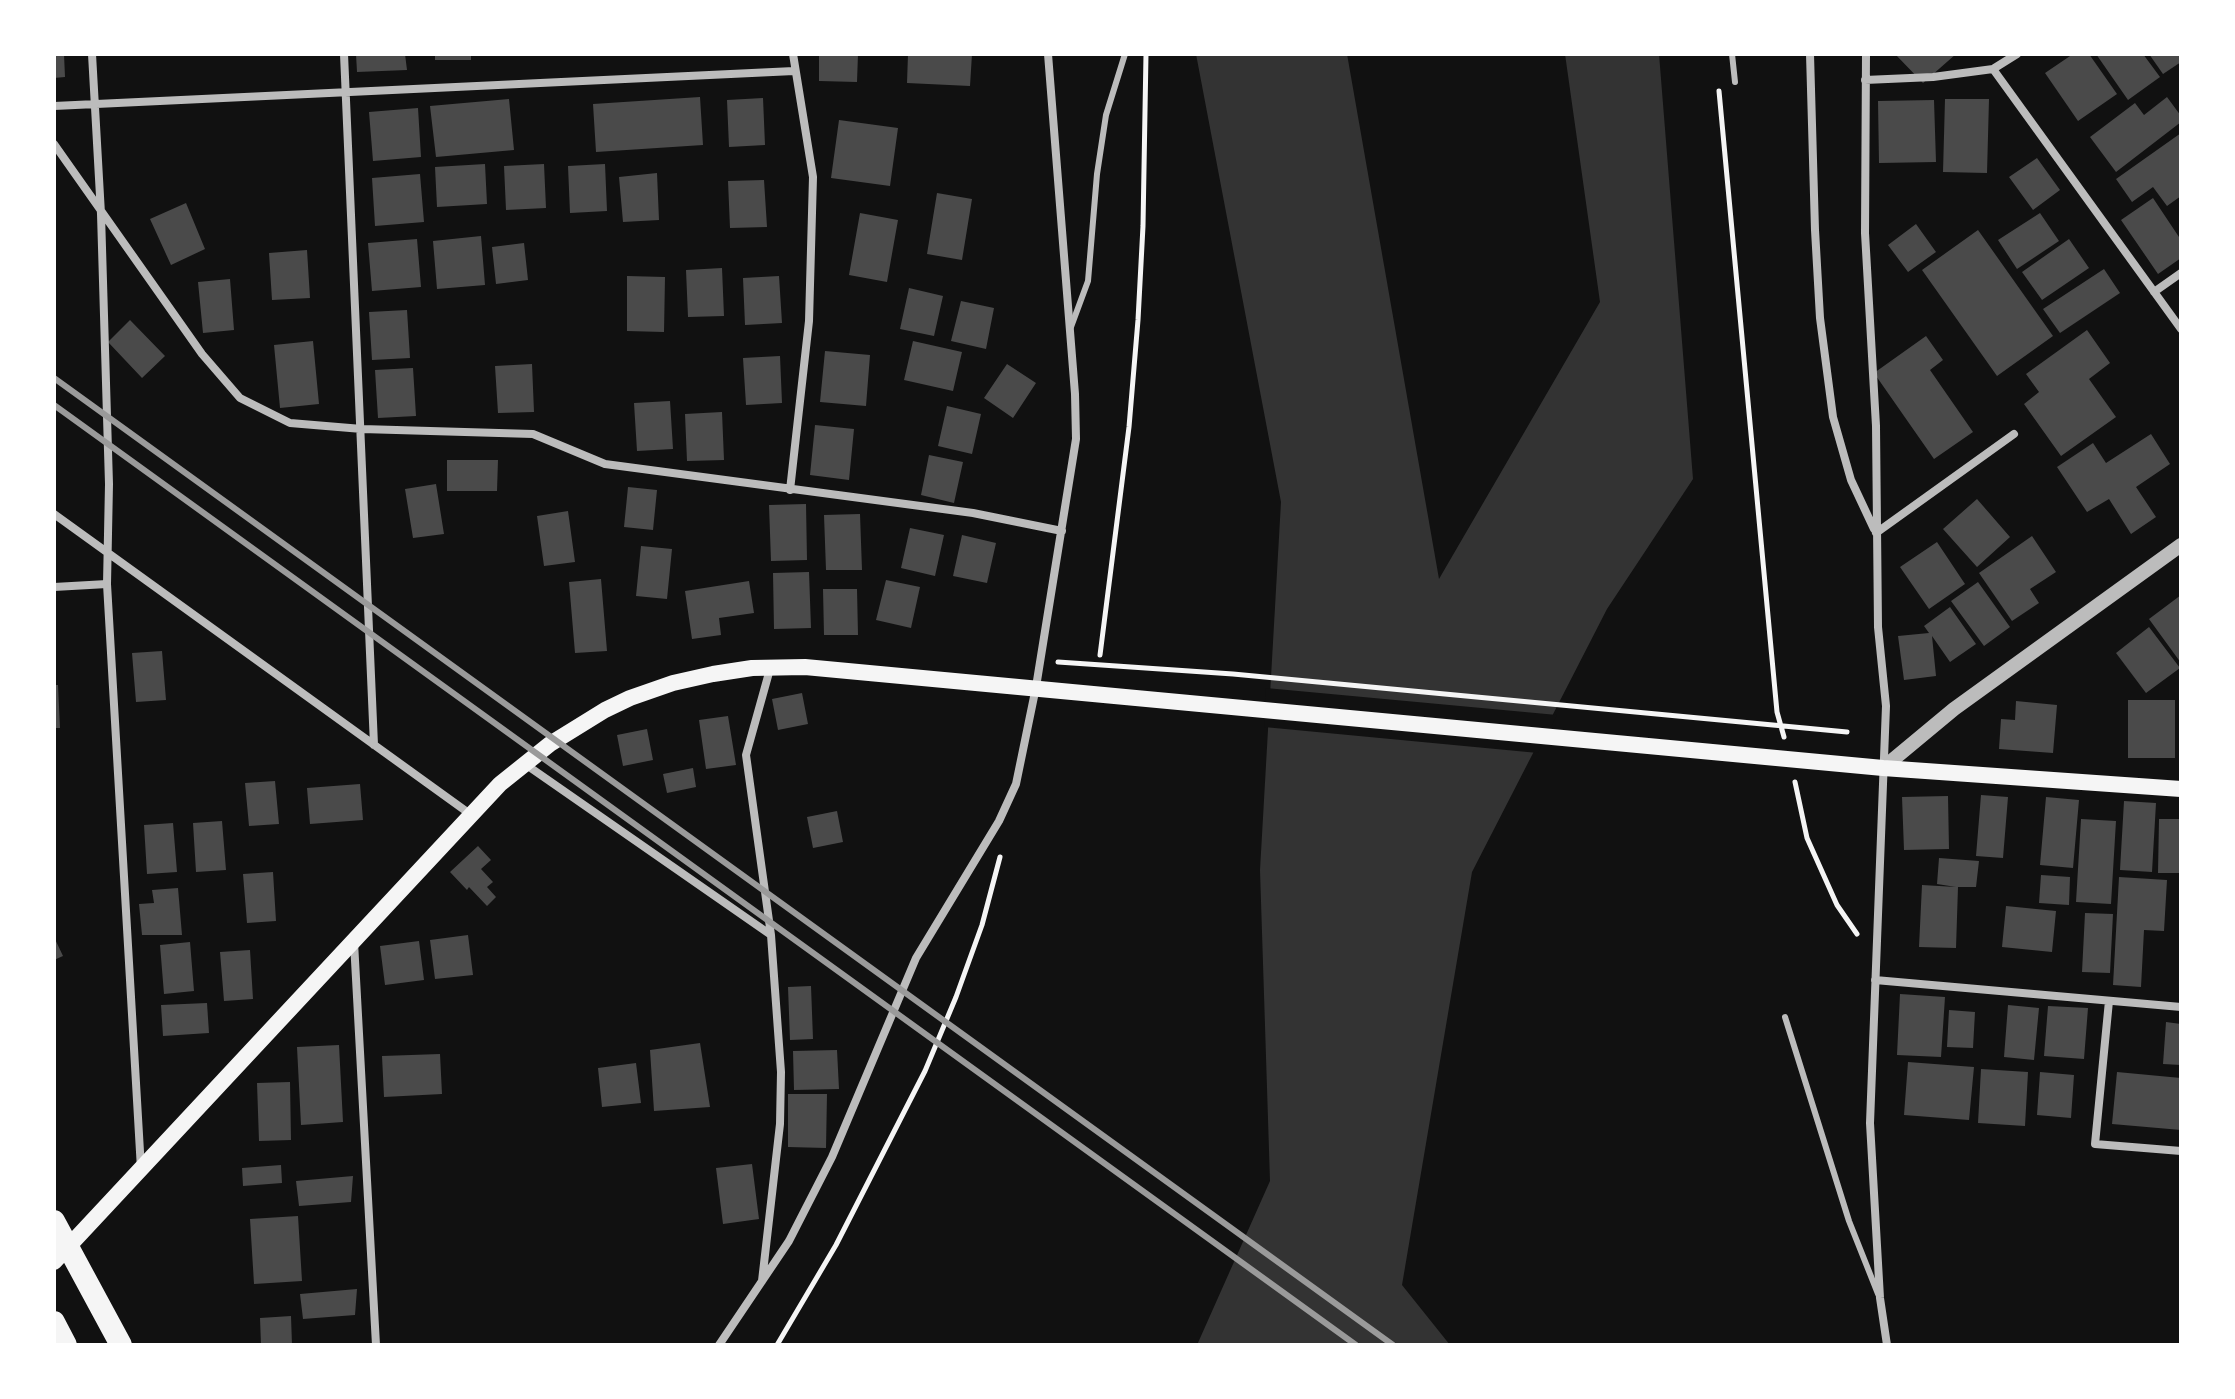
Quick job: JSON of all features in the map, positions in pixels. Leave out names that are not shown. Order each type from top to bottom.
[{"type":"highway","points":[[54,1221],[61,1254],[121,1345]]},
{"type":"highway","points":[[54,1322],[66,1345]]},
{"type":"main road","points":[[61,1254],[470,814],[524,764],[581,723],[630,698],[673,683],[713,674],[770,668],[819,668],[1883,768],[2181,789]]},
{"type":"street","points":[[92,54],[101,214],[109,484],[107,584],[141,1170]]},
{"type":"street","points":[[344,54],[374,745]]},
{"type":"street","points":[[790,490],[809,321],[813,177],[793,54]]},
{"type":"street","points":[[719,1345],[789,1241],[832,1157],[916,958],[1009,803],[1042,688],[1076,439],[1048,54]]},
{"type":"street","points":[[1810,54],[1820,318],[1833,417],[1851,480],[1876,533]]},
{"type":"street","points":[[1866,54],[1865,233],[1876,426],[1878,627],[1886,706],[1870,1123],[1880,1298],[1887,1345]]},
{"type":"street","points":[[1865,80],[1933,77],[1993,69],[2017,54]]},
{"type":"street","points":[[1993,69],[2181,329]]},
{"type":"street","points":[[54,106],[794,71]]},
{"type":"street","points":[[54,144],[202,354],[240,398],[290,423],[362,429],[533,434],[605,464],[973,513],[1062,531]]},
{"type":"street","points":[[2154,292],[2181,273]]},
{"type":"street","points":[[1876,533],[2014,434]]},
{"type":"street","points":[[54,514],[470,814]]},
{"type":"street","points":[[1883,768],[1954,709],[2181,545]]},
{"type":"street","points":[[54,587],[107,584]]},
{"type":"street","points":[[761,1283],[771,1214],[781,1072],[771,935],[746,755],[770,668]]},
{"type":"street","points":[[524,764],[771,935]]},
{"type":"street","points":[[354,940],[376,1345]]},
{"type":"street","points":[[1875,980],[2181,1007]]},
{"type":"street","points":[[2109,1001],[2095,1144],[2181,1151]]},
{"type":"lane","points":[[1070,329],[1088,281],[1097,174],[1106,115],[1125,54]]},
{"type":"lane","points":[[1732,54],[1735,82]]},
{"type":"lane","points":[[1785,1017],[1849,1221],[1880,1298]]},
{"type":"path","points":[[1100,655],[1129,427],[1138,320],[1146,54]]},
{"type":"path","points":[[1719,84],[1776,696],[1785,741]]},
{"type":"path","points":[[1053,661],[1233,674],[1847,732]]},
{"type":"path","points":[[1793,771],[1807,838],[1837,905],[1856,933],[1876,948]]},
{"type":"path","points":[[777,1345],[836,1245],[925,1071],[982,925]]},
{"type":"shaded area","points":[[1196,54],[1347,54],[1439,579],[1600,302],[1565,54],[1659,54],[1693,479],[1607,609],[1472,872],[1402,1285],[1450,1345],[1197,1345],[1270,1181],[1260,870],[1281,502]]},
{"type":"pier","points":[[1266,688],[1557,715],[1538,753],[1264,727]]},
{"type":"building","points":[[54,54],[64,54],[65,77],[54,78]]},
{"type":"building","points":[[356,54],[405,54],[407,70],[357,72]]},
{"type":"building","points":[[435,54],[471,54],[471,60],[435,60]]},
{"type":"building","points":[[819,54],[858,54],[857,82],[819,81]]},
{"type":"building","points":[[908,54],[972,54],[970,86],[907,83]]},
{"type":"building","points":[[1895,54],[1956,54],[1923,83]]},
{"type":"building","points":[[2073,54],[2089,54],[2117,94],[2078,121],[2045,73]]},
{"type":"building","points":[[2096,54],[2143,54],[2160,77],[2128,100]]},
{"type":"building","points":[[2149,54],[2181,54],[2181,62],[2163,74]]},
{"type":"building","points":[[700,97],[703,145],[596,152],[593,104]]},
{"type":"building","points":[[2167,97],[2181,116],[2181,122],[2116,172],[2090,137],[2135,103],[2144,115]]},
{"type":"building","points":[[763,98],[765,145],[729,147],[727,100]]},
{"type":"building","points":[[509,99],[514,150],[436,157],[430,106]]},
{"type":"building","points":[[1945,99],[1989,99],[1987,173],[1943,172]]},
{"type":"building","points":[[1934,100],[1936,162],[1879,163],[1878,101]]},
{"type":"building","points":[[418,108],[421,157],[373,161],[369,112]]},
{"type":"building","points":[[839,120],[898,128],[890,186],[831,178]]},
{"type":"building","points":[[2181,133],[2181,196],[2167,206],[2153,187],[2132,202],[2116,179]]},
{"type":"building","points":[[2037,158],[2060,190],[2033,210],[2009,177]]},
{"type":"building","points":[[485,164],[487,204],[437,207],[435,167]]},
{"type":"building","points":[[544,164],[546,208],[506,210],[504,166]]},
{"type":"building","points":[[605,164],[607,211],[570,213],[568,166]]},
{"type":"building","points":[[657,173],[659,220],[623,222],[619,177]]},
{"type":"building","points":[[420,174],[424,222],[375,226],[372,178]]},
{"type":"building","points":[[764,180],[767,227],[730,228],[728,181]]},
{"type":"building","points":[[937,193],[972,199],[962,260],[927,254]]},
{"type":"building","points":[[2153,198],[2181,240],[2181,258],[2158,274],[2121,220]]},
{"type":"building","points":[[186,203],[205,249],[171,265],[150,219]]},
{"type":"building","points":[[860,213],[898,220],[887,282],[849,275]]},
{"type":"building","points":[[2040,213],[2059,241],[2017,269],[1998,240]]},
{"type":"building","points":[[1916,224],[1936,252],[1908,272],[1888,245]]},
{"type":"building","points":[[1978,230],[2053,336],[1997,376],[1922,270]]},
{"type":"building","points":[[481,236],[485,285],[437,289],[433,241]]},
{"type":"building","points":[[417,239],[421,287],[372,291],[368,243]]},
{"type":"building","points":[[2069,239],[2089,268],[2042,300],[2022,272]]},
{"type":"building","points":[[524,243],[528,280],[496,284],[492,247]]},
{"type":"building","points":[[307,250],[310,298],[272,300],[269,253]]},
{"type":"building","points":[[722,268],[724,316],[688,317],[686,270]]},
{"type":"building","points":[[2104,269],[2120,293],[2060,333],[2043,309]]},
{"type":"building","points":[[627,276],[665,277],[664,332],[627,331]]},
{"type":"building","points":[[779,276],[782,323],[745,325],[743,278]]},
{"type":"building","points":[[230,279],[234,330],[203,333],[198,282]]},
{"type":"building","points":[[909,288],[943,296],[934,336],[900,329]]},
{"type":"building","points":[[961,301],[994,308],[986,349],[951,341]]},
{"type":"building","points":[[407,310],[410,358],[372,360],[369,312]]},
{"type":"building","points":[[130,320],[165,356],[142,378],[108,342]]},
{"type":"building","points":[[2087,330],[2110,363],[2089,379],[2116,417],[2061,456],[2024,404],[2039,392],[2026,374]]},
{"type":"building","points":[[1926,336],[1943,360],[1930,370],[1973,432],[1934,459],[1874,373]]},
{"type":"building","points":[[313,341],[319,404],[280,408],[274,345]]},
{"type":"building","points":[[913,341],[962,352],[953,391],[904,380]]},
{"type":"building","points":[[825,351],[870,355],[866,406],[820,402]]},
{"type":"building","points":[[780,356],[782,403],[746,405],[743,358]]},
{"type":"building","points":[[532,364],[534,412],[498,413],[495,366]]},
{"type":"building","points":[[1007,364],[1036,383],[1013,418],[984,398]]},
{"type":"building","points":[[413,368],[416,416],[378,418],[375,370]]},
{"type":"building","points":[[670,401],[673,449],[637,451],[634,403]]},
{"type":"building","points":[[947,406],[981,414],[972,454],[938,446]]},
{"type":"building","points":[[722,412],[724,460],[687,461],[685,414]]},
{"type":"building","points":[[815,425],[854,429],[849,480],[810,475]]},
{"type":"building","points":[[2151,434],[2170,464],[2136,487],[2156,517],[2131,534],[2109,499],[2087,512],[2057,467],[2093,443],[2106,463]]},
{"type":"building","points":[[929,455],[963,462],[954,503],[921,495]]},
{"type":"building","points":[[447,460],[498,460],[497,491],[447,491]]},
{"type":"building","points":[[436,484],[444,534],[413,538],[405,489]]},
{"type":"building","points":[[628,487],[657,490],[653,530],[624,527]]},
{"type":"building","points":[[1977,499],[2010,537],[1977,567],[1943,529]]},
{"type":"building","points":[[806,504],[807,560],[771,561],[769,505]]},
{"type":"building","points":[[568,511],[575,562],[544,566],[537,516]]},
{"type":"building","points":[[860,514],[862,570],[826,570],[824,515]]},
{"type":"building","points":[[910,528],[944,535],[935,576],[901,568]]},
{"type":"building","points":[[962,535],[996,543],[987,583],[953,576]]},
{"type":"building","points":[[2032,536],[2056,572],[2030,589],[2039,603],[2012,621],[1979,573]]},
{"type":"building","points":[[1937,542],[1965,584],[1929,609],[1900,567]]},
{"type":"building","points":[[641,546],[672,549],[667,599],[636,596]]},
{"type":"building","points":[[809,572],[811,628],[774,629],[773,573]]},
{"type":"building","points":[[601,579],[607,651],[575,653],[569,582]]},
{"type":"building","points":[[886,580],[920,587],[911,628],[876,620]]},
{"type":"building","points":[[749,581],[754,613],[719,618],[721,635],[692,639],[685,591]]},
{"type":"building","points":[[1978,582],[2010,627],[1984,646],[1951,601]]},
{"type":"building","points":[[823,589],[857,589],[858,635],[824,635]]},
{"type":"building","points":[[2181,595],[2181,663],[2149,619]]},
{"type":"building","points":[[1950,607],[1976,644],[1950,662],[1932,636],[1936,676],[1904,680],[1898,636],[1929,633],[1924,626]]},
{"type":"building","points":[[2149,627],[2180,668],[2146,693],[2116,653]]},
{"type":"building","points":[[162,651],[166,700],[136,702],[132,653]]},
{"type":"building","points":[[54,685],[58,685],[60,728],[54,728]]},
{"type":"building","points":[[802,693],[808,724],[778,730],[772,699]]},
{"type":"building","points":[[2128,700],[2175,700],[2175,758],[2128,758]]},
{"type":"building","points":[[2016,701],[2057,705],[2053,753],[1999,749],[2001,719],[2015,720]]},
{"type":"building","points":[[728,716],[736,765],[706,769],[699,720]]},
{"type":"building","points":[[647,729],[653,760],[623,766],[617,735]]},
{"type":"building","points":[[693,768],[696,787],[667,793],[663,774]]},
{"type":"building","points":[[275,781],[279,824],[249,826],[245,783]]},
{"type":"building","points":[[360,784],[363,820],[310,824],[307,788]]},
{"type":"building","points":[[1981,795],[2008,797],[2003,858],[1976,856]]},
{"type":"building","points":[[1948,796],[1949,849],[1904,850],[1902,797]]},
{"type":"building","points":[[2046,797],[2079,800],[2073,868],[2040,865]]},
{"type":"building","points":[[2124,801],[2156,803],[2152,872],[2120,870]]},
{"type":"building","points":[[837,811],[843,842],[813,848],[807,817]]},
{"type":"building","points":[[2081,819],[2116,821],[2111,904],[2076,902]]},
{"type":"building","points":[[2159,819],[2181,819],[2181,873],[2158,873]]},
{"type":"building","points":[[222,821],[226,870],[196,872],[193,823]]},
{"type":"building","points":[[173,823],[177,872],[147,874],[144,825]]},
{"type":"building","points":[[478,846],[491,860],[481,869],[493,882],[487,887],[496,897],[487,906],[450,872]]},
{"type":"building","points":[[1939,858],[1979,861],[1976,887],[1958,887],[1956,948],[1919,947],[1922,885],[1956,887],[1937,884]]},
{"type":"building","points":[[273,872],[276,921],[247,923],[243,874]]},
{"type":"building","points":[[2041,875],[2070,877],[2069,905],[2039,903]]},
{"type":"building","points":[[2119,877],[2167,880],[2164,931],[2144,930],[2141,987],[2113,985]]},
{"type":"building","points":[[178,888],[182,935],[142,935],[139,904],[154,903],[152,890]]},
{"type":"building","points":[[2006,906],[2056,911],[2052,952],[2002,947]]},
{"type":"building","points":[[2085,913],[2113,914],[2110,973],[2082,972]]},
{"type":"building","points":[[468,935],[473,975],[435,979],[430,940]]},
{"type":"building","points":[[54,937],[63,956],[54,960]]},
{"type":"building","points":[[419,941],[424,980],[385,985],[380,946]]},
{"type":"building","points":[[190,942],[194,991],[164,994],[160,945]]},
{"type":"building","points":[[250,950],[253,999],[224,1001],[220,952]]},
{"type":"building","points":[[811,986],[813,1039],[790,1040],[788,987]]},
{"type":"building","points":[[1900,994],[1945,997],[1941,1057],[1897,1055]]},
{"type":"building","points":[[207,1003],[209,1033],[163,1036],[161,1005]]},
{"type":"building","points":[[2008,1005],[2039,1008],[2034,1060],[2004,1057]]},
{"type":"building","points":[[2048,1006],[2088,1008],[2084,1059],[2044,1056]]},
{"type":"building","points":[[1949,1010],[1975,1012],[1973,1048],[1947,1047]]},
{"type":"building","points":[[2166,1022],[2181,1024],[2181,1065],[2163,1064]]},
{"type":"building","points":[[700,1043],[710,1107],[654,1111],[650,1050]]},
{"type":"building","points":[[339,1045],[343,1122],[301,1125],[297,1047]]},
{"type":"building","points":[[837,1050],[839,1089],[794,1090],[793,1051]]},
{"type":"building","points":[[440,1054],[442,1094],[384,1097],[382,1056]]},
{"type":"building","points":[[1908,1062],[1974,1067],[1969,1120],[1904,1115]]},
{"type":"building","points":[[636,1063],[641,1103],[602,1107],[598,1068]]},
{"type":"building","points":[[1981,1069],[2028,1072],[2025,1126],[1978,1123]]},
{"type":"building","points":[[2040,1072],[2074,1075],[2071,1118],[2037,1115]]},
{"type":"building","points":[[2117,1072],[2181,1078],[2181,1130],[2112,1124]]},
{"type":"building","points":[[290,1082],[291,1140],[259,1141],[257,1083]]},
{"type":"building","points":[[788,1094],[827,1094],[826,1148],[788,1147]]},
{"type":"building","points":[[752,1164],[759,1219],[723,1224],[716,1168]]},
{"type":"building","points":[[281,1165],[282,1183],[243,1186],[242,1168]]},
{"type":"building","points":[[353,1176],[351,1202],[299,1206],[296,1181]]},
{"type":"building","points":[[298,1216],[302,1281],[254,1284],[250,1219]]},
{"type":"building","points":[[357,1289],[355,1315],[303,1319],[300,1294]]},
{"type":"building","points":[[291,1316],[292,1345],[261,1345],[260,1318]]},
{"type":"railway","points":[[54,378],[1393,1345]]},
{"type":"railway","points":[[54,405],[1356,1345]]}]
